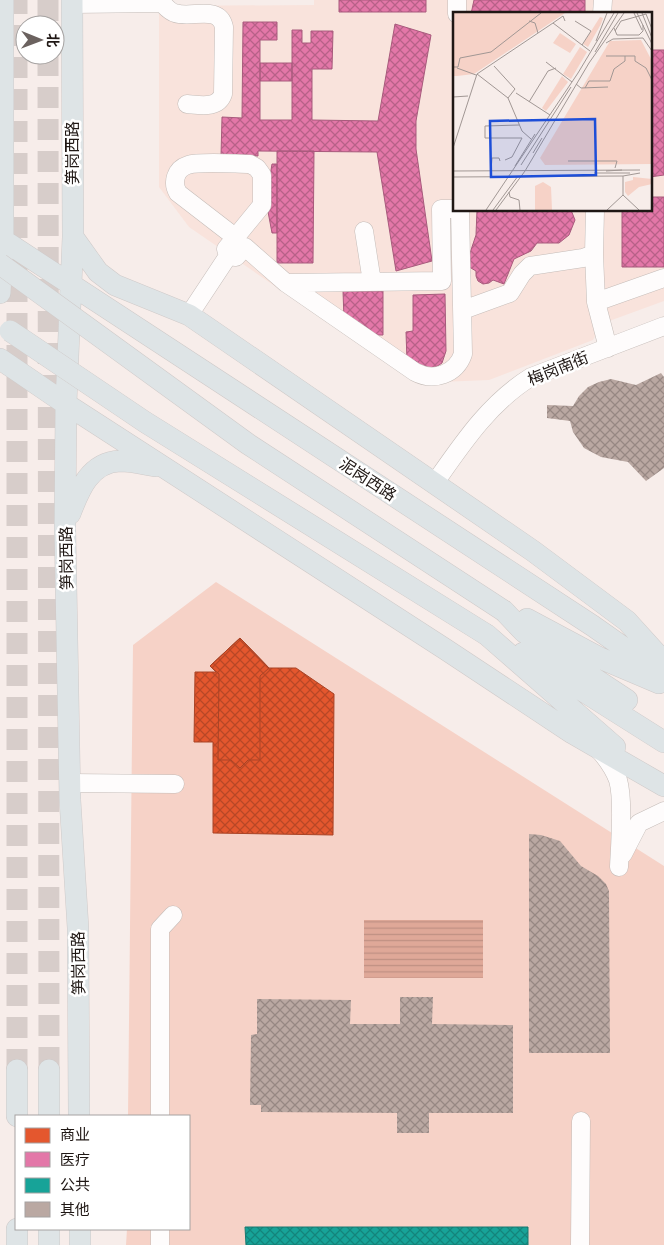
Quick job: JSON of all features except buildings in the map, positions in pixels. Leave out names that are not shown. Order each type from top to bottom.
[{"type":"main road","points":[[0,293],[3,0]]},
{"type":"main road","name":"笋岗西路","points":[[72,2],[73,237],[66,404],[65,529],[70,783],[78,928],[79,1115]]},
{"type":"main road","points":[[73,237],[98,272],[115,285],[188,315],[533,551],[627,621],[664,662]]},
{"type":"main road","name":"泥岗西路","points":[[1,239],[593,626],[664,676]]},
{"type":"main road","points":[[0,264],[248,444],[504,611],[531,621],[600,658],[664,685]]},
{"type":"main road","points":[[5,326],[145,422],[487,635],[532,657],[664,742]]},
{"type":"main road","points":[[0,358],[66,404],[572,733],[664,786]]},
{"type":"main road","points":[[65,529],[81,486],[88,476],[98,468],[120,461],[166,468]]},
{"type":"main road","points":[[504,611],[524,632],[664,725]]},
{"type":"main road","points":[[487,635],[645,774]]},
{"type":"main road","points":[[17,1070],[17,1115]]},
{"type":"main road","points":[[49,1070],[49,1115]]},
{"type":"main road","points":[[17,1230],[17,1245]]},
{"type":"main road","points":[[49,1230],[49,1245]]},
{"type":"main road","points":[[80,1230],[80,1245]]},
{"type":"street","points":[[72,2],[168,6],[214,14],[221,19],[224,25],[224,92],[222,98],[218,103],[212,105],[187,104]]},
{"type":"street","points":[[228,256],[226,249],[262,205],[262,177],[260,170],[250,164],[192,164],[181,168],[174,180],[178,194],[235,237]]},
{"type":"street","points":[[286,282],[442,281],[441,209],[453,209]]},
{"type":"street","points":[[228,256],[236,257],[245,247],[286,282],[415,372],[426,376],[442,375],[450,372],[461,361],[464,346],[460,211]]},
{"type":"street","points":[[595,211],[596,302],[608,348]]},
{"type":"street","points":[[364,231],[372,282]]},
{"type":"street","points":[[463,310],[510,293],[522,274],[530,266],[583,258],[594,254]]},
{"type":"street","points":[[188,315],[228,256]]},
{"type":"street","points":[[596,302],[664,278]]},
{"type":"street","name":"梅岗南街","points":[[434,484],[486,414],[514,387],[531,377],[664,326]]},
{"type":"street","points":[[596,746],[609,761],[618,781],[620,799],[619,867],[624,849],[639,823],[664,811]]},
{"type":"street","points":[[70,783],[175,784]]},
{"type":"street","points":[[160,1115],[160,929],[173,915]]},
{"type":"street","points":[[580,1245],[581,1120]]},
{"type":"street","points":[[160,1230],[160,1245]]},
{"type":"shaded area","points":[[314,0],[664,0],[664,301],[601,324],[593,340],[489,380],[416,383],[189,227],[159,187],[159,6],[314,5]]},
{"type":"shaded area","points":[[216,582],[664,866],[664,1245],[126,1245],[127,1230],[190,1230],[190,1115],[128,1115],[133,645]]},
{"type":"shaded area","points":[[364,920],[483,920],[483,978],[364,978]]},
{"type":"tunnel","points":[[17,0],[17,1070]]},
{"type":"tunnel","points":[[48,0],[48,15]]},
{"type":"tunnel","points":[[48,65],[49,1070]]}]
